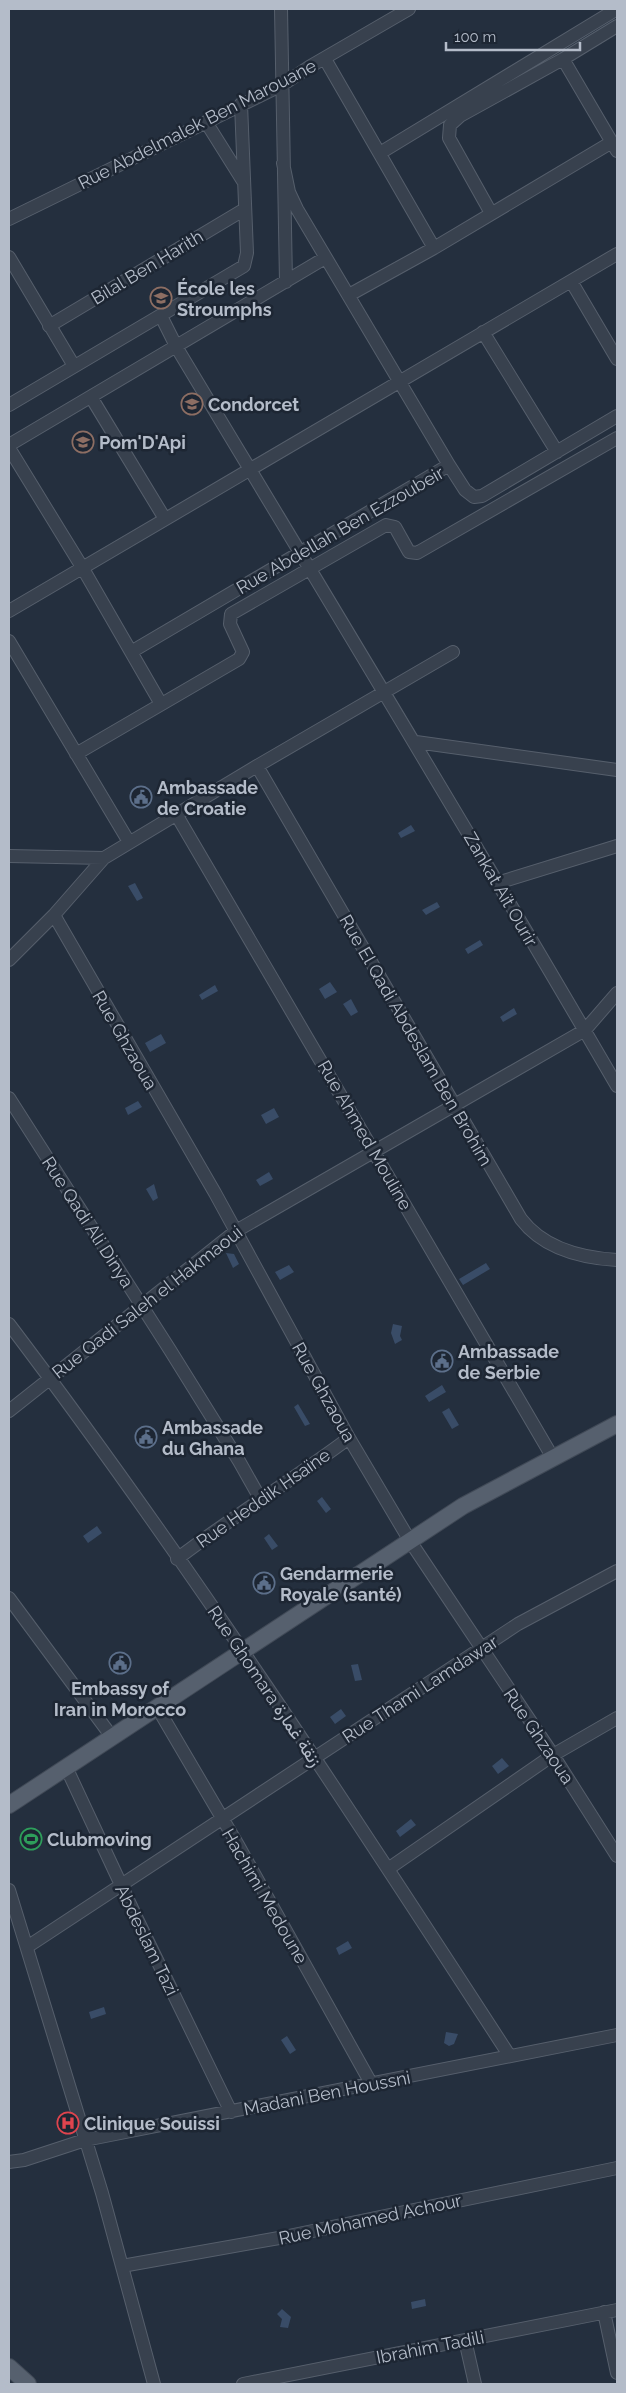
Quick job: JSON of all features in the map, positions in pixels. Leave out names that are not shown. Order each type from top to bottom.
[{"type":"main road","points":[[9,1805],[470,1502],[617,1424]]},
{"type":"main road","points":[[9,2367],[28,2384]]},
{"type":"street","points":[[281,9],[286,282]]},
{"type":"street","name":"Rue Abdelmalek Ben Marouane","points":[[9,219],[282,85],[308,67],[409,9]]},
{"type":"street","points":[[380,153],[617,9]]},
{"type":"street","points":[[490,213],[449,138],[450,125],[460,116],[564,59],[617,26]]},
{"type":"street","points":[[325,58],[434,248]]},
{"type":"street","points":[[349,295],[434,248],[490,213],[615,147],[564,59]]},
{"type":"street","points":[[9,404],[244,266],[247,253],[241,104]]},
{"type":"street","points":[[206,122],[245,183]]},
{"type":"street","points":[[283,164],[292,201],[449,465]]},
{"type":"street","name":"Bilal Ben Harith","points":[[49,326],[245,209]]},
{"type":"street","points":[[9,611],[617,254]]},
{"type":"street","points":[[9,257],[74,366]]},
{"type":"street","points":[[161,704],[9,447],[325,258]]},
{"type":"street","points":[[571,281],[617,359]]},
{"type":"street","name":"Zankat Aït Ourir","points":[[161,316],[177,348],[299,553],[416,742],[497,884],[617,1086]]},
{"type":"street","points":[[483,332],[556,452]]},
{"type":"street","points":[[91,397],[165,519]]},
{"type":"street","name":"Rue Abdellah Ben Ezzoubeir","points":[[131,652],[449,465],[465,490],[474,497],[482,496],[617,416]]},
{"type":"street","name":"Rue Abdellah Ben Ezzoubeir","points":[[76,754],[241,656],[242,647],[230,624],[232,614],[386,525],[394,527],[409,552],[417,553],[617,438]]},
{"type":"street","points":[[9,641],[129,842]]},
{"type":"street","points":[[9,960],[54,914],[104,858],[453,652]]},
{"type":"street","points":[[416,742],[617,770]]},
{"type":"street","name":"Rue El Qadi Abdeslam Ben Brohim","points":[[257,766],[344,918],[456,1105],[509,1200],[529,1229],[560,1248],[586,1256],[617,1260]]},
{"type":"street","name":"Rue Ahmed Mouline","points":[[176,814],[553,1458]]},
{"type":"street","points":[[497,884],[617,846]]},
{"type":"street","points":[[11,855],[104,858]]},
{"type":"street","name":"Rue Ghzaoua","points":[[54,914],[236,1231],[349,1438],[410,1541],[616,1853]]},
{"type":"street","name":"Rue Qadi Saleh el Hakmaoui","points":[[9,1411],[48,1378],[236,1231],[585,1030],[617,993]]},
{"type":"street","name":"Rue Qadi Ali Dinya","points":[[9,1098],[230,1447],[261,1500]]},
{"type":"street","name":"Rue Ghomara زنقة غمارة","points":[[9,1324],[243,1651],[388,1869],[509,2056]]},
{"type":"street","name":"Rue Heddik Hsaïne","points":[[177,1559],[231,1518],[261,1500],[349,1438]]},
{"type":"street","name":"Rue Thami Lamdawar","points":[[27,1947],[518,1624],[617,1571]]},
{"type":"street","points":[[9,1598],[112,1736]]},
{"type":"street","name":"Hachimi Medoune","points":[[157,1707],[372,2085]]},
{"type":"street","points":[[388,1869],[553,1755],[617,1718]]},
{"type":"street","name":"Abdeslam Tazi","points":[[66,1767],[231,2112]]},
{"type":"street","points":[[9,1890],[122,2266],[154,2384]]},
{"type":"street","name":"Madani Ben Houssni","points":[[9,2162],[24,2160],[85,2140],[372,2085],[617,2035]]},
{"type":"street","name":"Rue Mohamed Achour","points":[[122,2266],[279,2238],[617,2168]]},
{"type":"street","name":"Ibrahim Tadili","points":[[243,2384],[617,2310]]},
{"type":"street","points":[[604,2312],[617,2373]]},
{"type":"street","points":[[465,2340],[475,2384]]},
{"type":"water","points":[[411,825],[415,831],[401,838],[398,833]]},
{"type":"water","points":[[135,883],[143,898],[137,901],[128,886]]},
{"type":"water","points":[[437,902],[440,907],[426,915],[422,910]]},
{"type":"water","points":[[480,940],[483,945],[468,954],[465,949]]},
{"type":"water","points":[[330,982],[337,992],[325,999],[319,989]]},
{"type":"water","points":[[215,985],[218,991],[202,1000],[199,995]]},
{"type":"water","points":[[351,999],[358,1012],[351,1016],[343,1004]]},
{"type":"water","points":[[514,1008],[517,1014],[503,1022],[500,1017]]},
{"type":"water","points":[[161,1034],[166,1043],[150,1052],[145,1043]]},
{"type":"water","points":[[138,1101],[142,1107],[128,1115],[125,1108]]},
{"type":"water","points":[[274,1108],[279,1117],[266,1124],[261,1115]]},
{"type":"water","points":[[269,1172],[273,1179],[260,1186],[256,1180]]},
{"type":"water","points":[[154,1184],[158,1198],[153,1201],[146,1189]]},
{"type":"water","points":[[226,1253],[234,1254],[239,1264],[233,1268]]},
{"type":"water","points":[[486,1263],[490,1269],[463,1285],[459,1279]]},
{"type":"water","points":[[289,1265],[294,1272],[280,1280],[275,1272]]},
{"type":"water","points":[[393,1324],[402,1326],[400,1336],[402,1340],[395,1344],[391,1333]]},
{"type":"water","points":[[442,1385],[446,1392],[429,1402],[425,1396]]},
{"type":"water","points":[[298,1404],[310,1424],[305,1426],[294,1407]]},
{"type":"water","points":[[449,1408],[459,1425],[452,1429],[442,1412]]},
{"type":"water","points":[[322,1497],[331,1509],[326,1513],[317,1501]]},
{"type":"water","points":[[97,1526],[102,1533],[88,1543],[83,1536]]},
{"type":"water","points":[[269,1534],[278,1546],[272,1550],[264,1538]]},
{"type":"water","points":[[358,1664],[362,1680],[355,1681],[351,1665]]},
{"type":"water","points":[[341,1709],[346,1716],[335,1724],[330,1717]]},
{"type":"water","points":[[502,1758],[509,1766],[498,1774],[492,1766]]},
{"type":"water","points":[[411,1819],[416,1825],[400,1837],[396,1831]]},
{"type":"water","points":[[348,1941],[352,1948],[339,1955],[336,1948]]},
{"type":"water","points":[[104,2007],[106,2014],[91,2019],[89,2012]]},
{"type":"water","points":[[446,2032],[458,2034],[454,2044],[449,2046],[444,2043]]},
{"type":"water","points":[[287,2036],[296,2050],[290,2054],[281,2040]]},
{"type":"water","points":[[425,2299],[426,2306],[412,2309],[411,2302]]},
{"type":"water","points":[[282,2309],[291,2317],[288,2328],[280,2327],[282,2319],[277,2314]]},
{"type":"place","name":"École les Stroumphs","points":[[161,298]]},
{"type":"place","name":"Condorcet","points":[[192,404]]},
{"type":"place","name":"Pom'D'Api","points":[[83,442]]},
{"type":"place","name":"Ambassade de Croatie","points":[[141,797]]},
{"type":"place","name":"Ambassade de Serbie","points":[[442,1361]]},
{"type":"place","name":"Ambassade du Ghana","points":[[146,1437]]},
{"type":"place","name":"Gendarmerie Royale (santé)","points":[[264,1583]]},
{"type":"place","name":"Embassy of Iran in Morocco","points":[[120,1663]]},
{"type":"place","name":"Clubmoving","points":[[31,1839]]},
{"type":"place","name":"Clinique Souissi","points":[[68,2123]]}]
